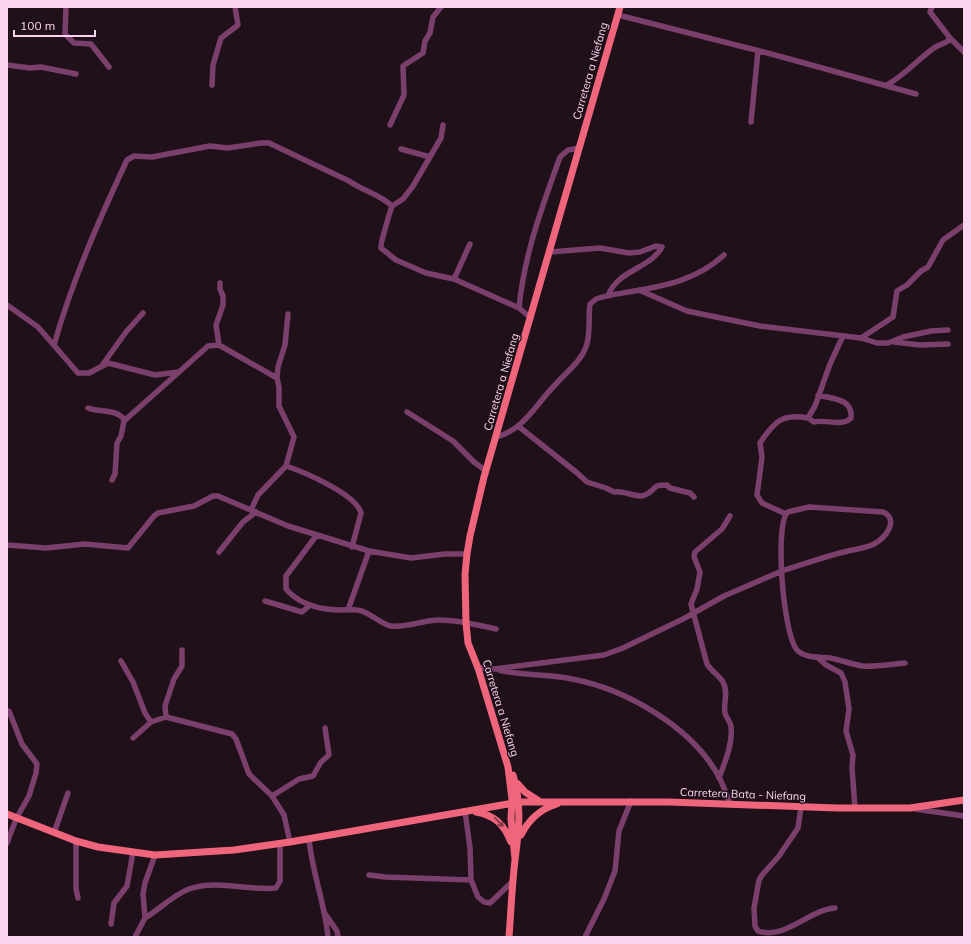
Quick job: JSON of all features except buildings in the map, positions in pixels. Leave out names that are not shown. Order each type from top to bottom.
[{"type":"main road","name":"Carretera a Niefang","points":[[508,767],[478,668],[468,643],[465,574],[467,554],[476,509],[486,471],[620,7]]},
{"type":"main road","points":[[508,767],[519,787],[541,802]]},
{"type":"main road","points":[[508,767],[512,803],[511,819],[515,859]]},
{"type":"main road","points":[[509,937],[515,859],[519,839],[520,802],[513,774]]},
{"type":"main road","points":[[499,805],[506,802],[511,790]]},
{"type":"main road","name":"Carretera Bata - Niefang","points":[[7,814],[16,819],[76,841],[155,855],[193,853],[280,844],[520,802],[631,801],[802,807],[910,808],[964,800]]},
{"type":"main road","points":[[519,839],[525,826],[534,816],[547,807],[565,801]]},
{"type":"main road","points":[[467,811],[487,813],[495,818],[503,826],[514,851]]},
{"type":"street","points":[[66,7],[64,34],[74,43],[91,44],[109,66]]},
{"type":"street","points":[[212,85],[213,66],[221,38],[238,25],[235,7]]},
{"type":"street","points":[[390,125],[404,95],[403,66],[423,53],[425,41],[430,33],[433,17],[442,7]]},
{"type":"street","points":[[932,7],[930,12],[950,38],[964,52]]},
{"type":"street","points":[[618,15],[887,85],[916,94]]},
{"type":"street","points":[[887,85],[905,74],[913,65],[936,46],[948,42],[950,38]]},
{"type":"street","points":[[751,122],[758,51]]},
{"type":"street","points":[[7,65],[41,67],[76,74]]},
{"type":"street","points":[[443,125],[441,138],[430,157],[403,199],[392,206],[387,226],[380,242],[381,248],[396,260],[417,269],[454,279],[519,308],[531,318]]},
{"type":"street","points":[[54,344],[74,284],[101,214],[126,160],[134,156],[152,157],[210,146],[228,148],[261,143],[269,144],[349,180],[360,189],[378,196],[392,206]]},
{"type":"street","points":[[519,308],[525,264],[533,232],[560,157],[568,150],[580,148]]},
{"type":"street","points":[[401,149],[430,157]]},
{"type":"street","points":[[861,338],[893,317],[897,291],[907,285],[921,271],[928,267],[943,240],[964,225]]},
{"type":"street","points":[[454,279],[470,244]]},
{"type":"street","points":[[550,252],[600,248],[628,253],[640,252],[656,246],[662,247],[654,256],[611,285],[608,296]]},
{"type":"street","points":[[496,437],[506,435],[518,426],[581,357],[586,346],[590,304],[596,299],[692,277],[710,268],[724,255]]},
{"type":"street","points":[[219,345],[216,323],[223,304],[220,283]]},
{"type":"street","points":[[639,290],[687,311],[760,326],[861,338],[877,343],[894,342],[920,345],[948,344]]},
{"type":"street","points":[[7,305],[38,327],[78,373],[89,374],[103,364],[112,350],[144,313]]},
{"type":"street","points":[[219,552],[253,511],[258,494],[286,466],[294,436],[279,406],[279,387],[277,378],[278,367],[285,346],[288,314]]},
{"type":"street","points":[[894,342],[903,337],[931,331],[948,330]]},
{"type":"street","points":[[808,418],[815,406],[818,395],[843,336]]},
{"type":"street","points":[[112,480],[117,443],[125,420],[208,346],[219,345],[277,378]]},
{"type":"street","points":[[103,364],[114,364],[155,374],[179,372]]},
{"type":"street","points":[[786,514],[762,503],[756,495],[762,457],[760,443],[769,430],[785,417],[796,416],[808,418],[814,422],[826,420],[840,423],[851,418],[850,408],[845,403],[839,399],[830,399],[818,395]]},
{"type":"street","points":[[88,408],[115,412],[120,414],[125,420]]},
{"type":"street","points":[[407,412],[453,441],[474,462],[486,471]]},
{"type":"street","points":[[518,426],[587,482],[614,492],[619,491],[642,496],[650,493],[658,486],[667,484],[670,488],[690,493],[694,497]]},
{"type":"street","points":[[286,466],[307,474],[346,496],[354,503],[361,514],[352,546]]},
{"type":"street","points":[[7,545],[46,548],[85,544],[128,548],[158,513],[194,506],[213,496],[218,496],[288,526],[316,536],[369,551],[411,558],[445,554],[467,554]]},
{"type":"street","points":[[495,669],[604,655],[623,648],[724,596],[781,572],[874,544],[881,539],[891,525],[892,520],[889,515],[883,512],[826,507],[795,509],[786,514],[783,521],[781,572],[790,638],[797,650],[804,655],[864,666],[905,664]]},
{"type":"street","points":[[719,778],[727,757],[731,725],[725,713],[727,697],[723,682],[712,672],[708,664],[690,604],[697,589],[700,572],[694,557],[695,552],[722,529],[730,516]]},
{"type":"street","points":[[316,536],[291,568],[284,582],[286,589],[292,597],[310,605],[330,610],[364,612],[382,623],[392,626],[402,626],[440,620],[466,622],[496,629]]},
{"type":"street","points":[[348,610],[369,551]]},
{"type":"street","points":[[265,602],[302,612],[310,605]]},
{"type":"street","points":[[166,717],[164,706],[174,679],[182,666],[182,650]]},
{"type":"street","points":[[815,656],[826,665],[841,673],[845,682],[849,709],[846,731],[854,755],[852,768],[856,808]]},
{"type":"street","points":[[121,661],[133,682],[145,713],[152,722]]},
{"type":"street","points":[[478,668],[572,679],[608,688],[643,704],[680,732],[701,752],[719,778],[730,804]]},
{"type":"street","points":[[7,843],[16,819],[30,796],[37,764],[22,744],[9,711]]},
{"type":"street","points":[[133,738],[152,722],[166,717],[232,734],[236,739],[249,774],[272,796],[284,815],[290,842]]},
{"type":"street","points":[[272,796],[299,779],[314,776],[321,762],[329,755],[325,728]]},
{"type":"street","points":[[54,833],[61,809],[68,793]]},
{"type":"street","points":[[585,937],[615,871],[619,831],[631,801]]},
{"type":"street","points":[[802,807],[798,828],[779,856],[762,875],[754,908],[754,926],[758,931],[764,933],[780,932],[819,911],[835,908]]},
{"type":"street","points":[[910,808],[964,816]]},
{"type":"street","points":[[467,811],[470,848],[470,880],[478,897],[484,902],[490,903],[514,881]]},
{"type":"street","points":[[310,839],[314,873],[324,913],[328,937]]},
{"type":"street","points":[[76,841],[76,889],[78,898]]},
{"type":"street","points":[[135,937],[145,918],[188,889],[215,884],[253,888],[276,888],[280,881],[280,844]]},
{"type":"street","points":[[111,924],[114,902],[126,886],[133,852]]},
{"type":"street","points":[[145,918],[143,894],[145,883],[155,855]]},
{"type":"street","points":[[369,875],[385,877],[470,880]]},
{"type":"street","points":[[324,913],[337,931],[338,937]]}]
